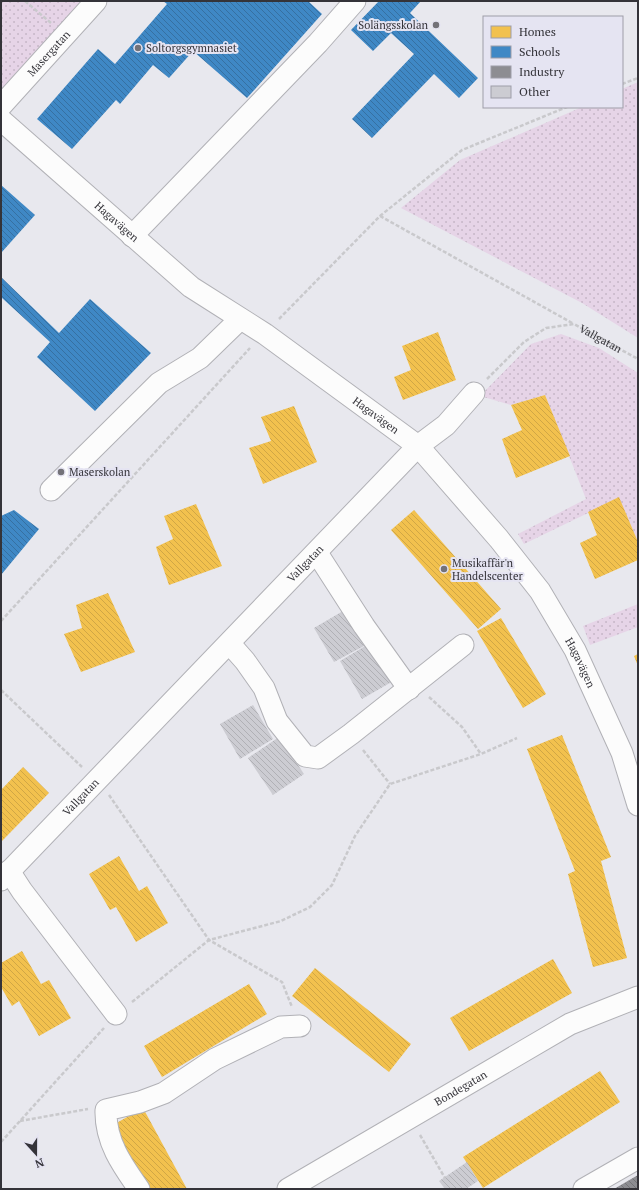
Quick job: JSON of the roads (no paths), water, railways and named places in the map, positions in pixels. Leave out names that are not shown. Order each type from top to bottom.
[{"type":"street","name":"Masergatan","points":[[1,106],[96,1]]},
{"type":"street","points":[[132,236],[313,48],[355,1]]},
{"type":"street","name":"Hagavägen","points":[[1,120],[191,287],[265,334],[418,446],[499,539],[540,591],[575,650],[622,753],[638,805]]},
{"type":"street","points":[[51,490],[159,383],[200,358],[234,325],[239,318]]},
{"type":"street","name":"Vallgatan","points":[[5,876],[230,644],[418,446],[446,425],[474,393]]},
{"type":"street","points":[[317,553],[364,626],[412,687]]},
{"type":"street","points":[[230,644],[245,661],[264,688],[277,721],[305,756],[318,758],[412,687],[463,645]]},
{"type":"street","points":[[5,876],[22,891],[116,1014]]},
{"type":"street","name":"Bondegatan","points":[[288,1189],[570,1024],[637,999]]},
{"type":"street","points":[[138,1189],[116,1154],[105,1123],[106,1110],[140,1102],[164,1093],[215,1059],[281,1027],[300,1026]]},
{"type":"street","points":[[584,1189],[638,1158]]},
{"type":"place","name":"Solängsskolan","points":[[436,25]]},
{"type":"place","name":"Soltorgsgymnasiet","points":[[138,48]]},
{"type":"place","name":"Maserskolan","points":[[61,472]]},
{"type":"place","name":"Musikaffär'n Handelscenter","points":[[444,569]]}]
